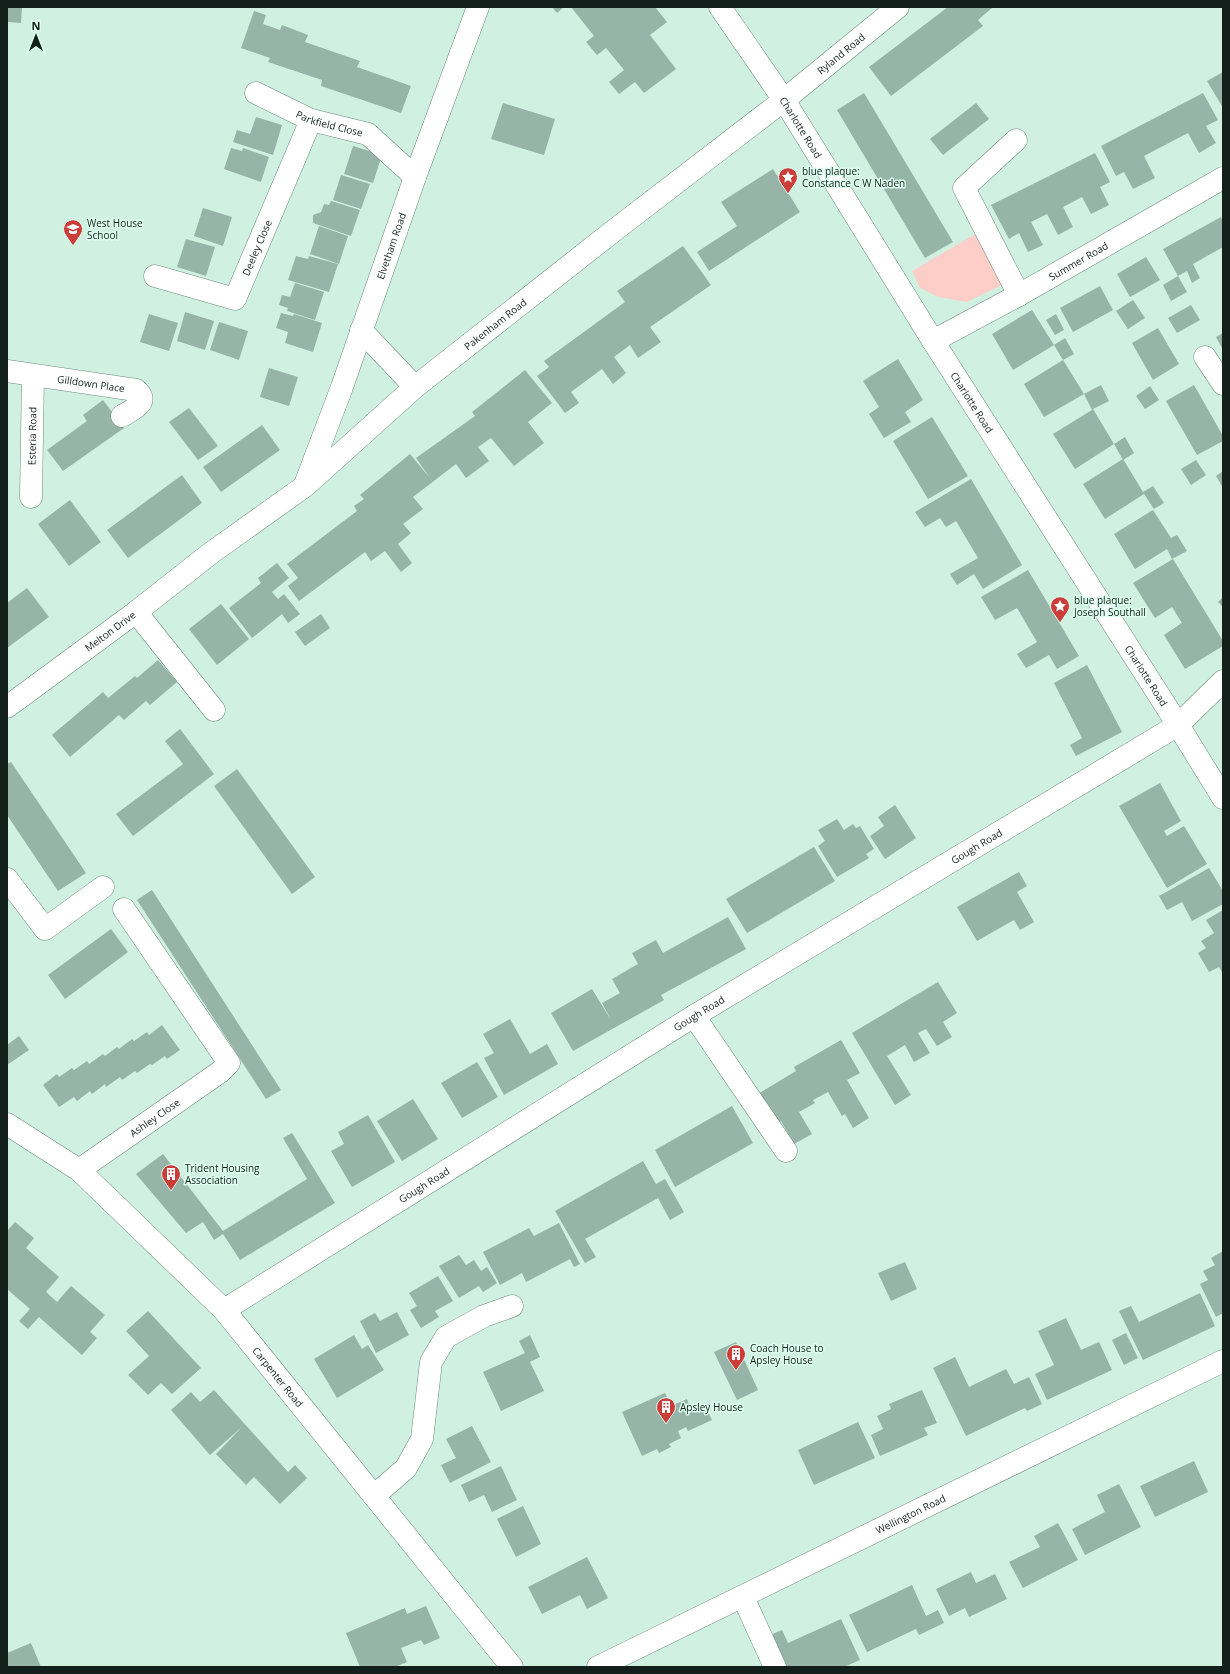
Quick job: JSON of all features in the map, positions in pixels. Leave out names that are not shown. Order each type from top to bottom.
[{"type":"street","name":"Elvetham Road","points":[[304,486],[342,387],[415,177],[478,7]]},
{"type":"street","name":"Charlotte Road","points":[[720,7],[784,100],[933,341],[1223,798]]},
{"type":"street","name":"Ryland Road","points":[[784,100],[898,7]]},
{"type":"street","name":"Parkfield Close","points":[[256,93],[311,120],[368,134],[415,177]]},
{"type":"street","name":"Pakenham Road","points":[[211,553],[304,486],[415,387],[784,100]]},
{"type":"street","name":"Deeley Close","points":[[154,276],[235,299],[311,120]]},
{"type":"street","points":[[1016,140],[964,188],[1019,295]]},
{"type":"street","name":"Summer Road","points":[[933,341],[1019,295],[1223,178]]},
{"type":"street","points":[[361,330],[415,387]]},
{"type":"street","points":[[1205,357],[1223,384]]},
{"type":"street","name":"Gilldown Place","points":[[7,371],[136,390],[142,398],[141,402],[138,406],[122,416]]},
{"type":"street","name":"Esteria Road","points":[[31,497],[33,375]]},
{"type":"street","name":"Melton Drive","points":[[7,707],[136,612],[211,553]]},
{"type":"street","points":[[136,612],[214,710]]},
{"type":"street","name":"Gough Road","points":[[224,1310],[694,1016],[1178,725],[1223,681]]},
{"type":"street","points":[[7,879],[45,929],[103,886]]},
{"type":"street","name":"Ashley Close","points":[[79,1170],[220,1072],[229,1063],[124,909]]},
{"type":"street","points":[[694,1016],[786,1151]]},
{"type":"street","name":"Carpenter Road","points":[[7,1124],[79,1170],[224,1310],[512,1667]]},
{"type":"street","points":[[374,1496],[406,1468],[422,1439],[431,1362],[446,1337],[484,1316],[512,1306]]},
{"type":"street","name":"Wellington Road","points":[[598,1667],[1223,1361]]},
{"type":"street","points":[[743,1597],[775,1667]]},
{"type":"shaded area","points":[[979,232],[1006,283],[967,302],[938,297],[920,288],[912,271]]},
{"type":"building","points":[[7,7],[22,7],[21,23],[7,22]]},
{"type":"building","points":[[552,7],[564,7],[557,13]]},
{"type":"building","points":[[571,7],[655,7],[667,22],[650,35],[676,69],[644,93],[635,82],[619,94],[609,82],[624,70],[606,48],[597,55],[586,42],[594,36]]},
{"type":"building","points":[[948,7],[993,7],[978,20],[983,26],[891,96],[869,67]]},
{"type":"building","points":[[254,11],[266,15],[263,24],[280,30],[282,25],[308,35],[305,42],[360,61],[357,67],[411,86],[401,113],[321,86],[322,80],[268,62],[270,58],[241,48]]},
{"type":"building","points":[[1223,72],[1223,108],[1207,81]]},
{"type":"building","points":[[864,93],[953,242],[925,258],[837,110]]},
{"type":"building","points":[[1203,93],[1218,120],[1206,126],[1216,143],[1199,153],[1188,133],[1144,156],[1155,178],[1133,189],[1124,172],[1116,176],[1101,146]]},
{"type":"building","points":[[503,103],[555,119],[544,155],[491,139]]},
{"type":"building","points":[[976,103],[989,119],[943,155],[930,139]]},
{"type":"building","points":[[256,117],[282,125],[273,155],[233,142],[237,130],[250,134]]},
{"type":"building","points":[[353,146],[382,155],[373,183],[344,174]]},
{"type":"building","points":[[231,148],[242,151],[243,148],[269,157],[261,182],[224,169]]},
{"type":"building","points":[[1095,153],[1110,182],[1100,187],[1109,205],[1091,214],[1082,197],[1063,207],[1073,227],[1058,235],[1047,214],[1031,222],[1043,245],[1028,252],[1019,233],[1009,239],[991,205]]},
{"type":"building","points":[[773,169],[800,212],[709,271],[697,252],[737,226],[721,202]]},
{"type":"building","points":[[341,175],[370,184],[361,209],[333,200]]},
{"type":"building","points":[[331,201],[360,210],[351,236],[313,223],[313,215],[321,212],[324,204],[329,205]]},
{"type":"building","points":[[203,208],[232,217],[223,246],[194,236]]},
{"type":"building","points":[[1221,217],[1223,222],[1223,247],[1193,264],[1200,278],[1192,283],[1187,271],[1178,276],[1163,249]]},
{"type":"building","points":[[319,226],[348,236],[339,264],[310,254]]},
{"type":"building","points":[[186,239],[215,247],[206,276],[177,267]]},
{"type":"building","points":[[683,246],[711,285],[650,327],[661,342],[638,358],[630,345],[614,357],[626,373],[613,384],[602,369],[571,392],[579,403],[565,413],[537,376],[549,367],[544,361],[625,302],[617,291]]},
{"type":"building","points":[[296,256],[308,259],[309,256],[338,264],[329,292],[288,280]]},
{"type":"building","points":[[1146,257],[1160,280],[1130,297],[1117,274]]},
{"type":"building","points":[[1178,276],[1187,292],[1171,301],[1163,285]]},
{"type":"building","points":[[295,283],[324,292],[315,320],[287,311],[288,308],[279,305],[282,295],[290,297]]},
{"type":"building","points":[[1100,286],[1113,310],[1073,332],[1060,308]]},
{"type":"building","points":[[1133,300],[1145,318],[1128,329],[1116,311]]},
{"type":"building","points":[[1191,305],[1200,320],[1177,333],[1168,318]]},
{"type":"building","points":[[1032,310],[1054,345],[1013,370],[992,334]]},
{"type":"building","points":[[185,312],[214,321],[205,350],[177,341]]},
{"type":"building","points":[[281,313],[293,316],[294,314],[322,323],[313,352],[285,343],[288,332],[276,328]]},
{"type":"building","points":[[149,314],[178,323],[169,351],[140,342]]},
{"type":"building","points":[[1056,314],[1064,330],[1055,335],[1046,320]]},
{"type":"building","points":[[219,322],[248,331],[239,360],[210,350]]},
{"type":"building","points":[[1158,328],[1179,364],[1153,380],[1132,343]]},
{"type":"building","points":[[1223,333],[1223,350],[1216,337]]},
{"type":"building","points":[[1065,338],[1074,354],[1063,360],[1054,345]]},
{"type":"building","points":[[898,359],[923,400],[905,412],[911,422],[884,438],[869,414],[879,407],[863,381]]},
{"type":"building","points":[[1063,360],[1084,394],[1044,417],[1024,384]]},
{"type":"building","points":[[269,368],[298,377],[289,406],[260,397]]},
{"type":"building","points":[[525,370],[552,403],[528,422],[544,443],[514,466],[491,438],[478,447],[489,461],[466,478],[456,464],[413,497],[423,509],[403,524],[411,533],[398,544],[412,563],[401,572],[385,551],[371,561],[365,552],[299,601],[288,586],[298,578],[287,564],[357,511],[354,506],[364,499],[360,495],[410,454],[430,478],[416,458],[475,416],[472,412]]},
{"type":"building","points":[[1101,385],[1109,401],[1093,409],[1114,444],[1075,469],[1053,434],[1092,410],[1084,394]]},
{"type":"building","points":[[1194,385],[1223,436],[1223,441],[1197,455],[1166,401]]},
{"type":"building","points":[[1150,386],[1159,400],[1145,409],[1136,396]]},
{"type":"building","points":[[103,400],[124,428],[63,471],[47,450],[87,421],[83,415]]},
{"type":"building","points":[[189,408],[218,446],[198,460],[169,422]]},
{"type":"building","points":[[932,417],[968,476],[928,499],[893,441]]},
{"type":"building","points":[[262,425],[280,450],[221,492],[203,467]]},
{"type":"building","points":[[1125,437],[1134,453],[1123,460],[1114,444]]},
{"type":"building","points":[[1123,459],[1143,492],[1153,486],[1164,503],[1154,509],[1144,494],[1105,519],[1083,484]]},
{"type":"building","points":[[1196,460],[1206,475],[1191,485],[1181,469]]},
{"type":"building","points":[[1223,471],[1223,488],[1216,476]]},
{"type":"building","points":[[182,475],[202,503],[128,558],[107,530]]},
{"type":"building","points":[[971,479],[1022,565],[983,589],[974,574],[957,585],[950,574],[978,558],[956,521],[946,527],[940,518],[925,527],[915,512]]},
{"type":"building","points":[[70,500],[101,542],[69,566],[38,524]]},
{"type":"building","points":[[1153,510],[1171,538],[1177,535],[1187,551],[1172,559],[1167,549],[1135,569],[1114,534]]},
{"type":"building","points":[[1173,559],[1223,641],[1223,646],[1185,669],[1164,635],[1182,623],[1172,607],[1155,618],[1133,583]]},
{"type":"building","points":[[277,563],[289,578],[272,592],[278,599],[284,594],[300,614],[288,623],[282,614],[252,638],[229,608],[261,583],[258,578]]},
{"type":"building","points":[[1028,570],[1079,656],[1057,669],[1049,655],[1026,668],[1017,654],[1037,642],[1017,608],[995,620],[981,597]]},
{"type":"building","points":[[27,588],[49,617],[7,648],[7,603]]},
{"type":"building","points":[[1223,597],[1223,607],[1218,602]]},
{"type":"building","points":[[221,604],[249,639],[217,665],[189,629]]},
{"type":"building","points":[[321,614],[330,628],[305,646],[295,632]]},
{"type":"building","points":[[158,660],[177,682],[150,705],[146,701],[124,720],[119,715],[70,757],[52,735],[103,692],[108,698],[135,676],[137,678]]},
{"type":"building","points":[[1087,665],[1122,732],[1076,756],[1070,745],[1082,738],[1054,683]]},
{"type":"building","points":[[180,729],[214,774],[133,836],[116,814],[183,764],[165,741]]},
{"type":"building","points":[[11,762],[86,873],[58,891],[7,815],[7,764]]},
{"type":"building","points":[[237,769],[315,877],[292,894],[214,786]]},
{"type":"building","points":[[1160,783],[1181,821],[1164,831],[1167,836],[1184,826],[1207,864],[1167,888],[1119,806]]},
{"type":"building","points":[[895,805],[916,838],[885,859],[870,836],[884,826],[878,817]]},
{"type":"building","points":[[837,819],[844,830],[853,824],[856,828],[860,826],[874,849],[866,854],[869,858],[837,877],[818,846],[825,841],[818,830]]},
{"type":"building","points":[[814,847],[835,881],[747,933],[726,899]]},
{"type":"building","points":[[1209,868],[1223,891],[1223,904],[1192,921],[1182,902],[1167,910],[1159,896]]},
{"type":"building","points":[[1019,872],[1027,886],[1017,892],[1034,922],[1020,930],[1014,920],[977,941],[957,907]]},
{"type":"building","points":[[152,890],[281,1090],[266,1099],[137,900]]},
{"type":"building","points":[[1223,910],[1223,974],[1219,967],[1209,972],[1198,953],[1206,948],[1201,941],[1214,933],[1206,920]]},
{"type":"building","points":[[728,917],[746,949],[661,995],[664,1000],[573,1051],[551,1013],[592,989],[611,1020],[602,1003],[620,993],[612,979],[638,964],[632,953],[656,940],[663,953]]},
{"type":"building","points":[[111,929],[128,952],[65,999],[48,975]]},
{"type":"building","points":[[938,982],[957,1013],[943,1022],[952,1037],[937,1046],[926,1029],[918,1033],[930,1053],[914,1062],[905,1045],[887,1056],[911,1095],[895,1105],[852,1033]]},
{"type":"building","points":[[510,1019],[530,1054],[547,1044],[558,1064],[504,1095],[484,1058],[494,1053],[483,1034]]},
{"type":"building","points":[[162,1025],[180,1050],[167,1059],[165,1056],[137,1073],[135,1071],[122,1080],[120,1077],[106,1087],[105,1084],[92,1094],[90,1091],[77,1101],[74,1097],[59,1107],[43,1085],[57,1074],[59,1077],[72,1068],[74,1070],[87,1061],[89,1064],[103,1054],[105,1056],[117,1047],[119,1049],[132,1039],[134,1041],[147,1032],[149,1035]]},
{"type":"building","points":[[19,1036],[29,1050],[7,1065],[7,1045]]},
{"type":"building","points":[[841,1040],[860,1073],[847,1080],[869,1118],[853,1128],[845,1114],[842,1116],[828,1092],[813,1100],[815,1103],[799,1112],[812,1134],[794,1144],[781,1121],[771,1127],[753,1097],[796,1071],[794,1067]]},
{"type":"building","points":[[477,1062],[498,1097],[462,1118],[441,1083]]},
{"type":"building","points":[[413,1099],[438,1139],[402,1161],[377,1121]]},
{"type":"building","points":[[732,1106],[753,1143],[675,1187],[655,1150]]},
{"type":"building","points":[[368,1115],[395,1162],[352,1187],[331,1151],[344,1144],[338,1132]]},
{"type":"building","name":"Trident Housing Association","points":[[292,1133],[335,1203],[240,1260],[223,1234],[214,1240],[203,1222],[186,1233],[136,1174],[163,1154],[223,1231],[307,1179],[283,1138]]},
{"type":"building","points":[[643,1161],[656,1184],[665,1179],[684,1212],[670,1220],[658,1198],[585,1239],[596,1257],[585,1263],[555,1211]]},
{"type":"building","points":[[15,1222],[34,1238],[26,1248],[59,1277],[46,1292],[57,1302],[71,1286],[105,1315],[90,1332],[97,1338],[82,1355],[39,1317],[28,1329],[19,1321],[30,1309],[7,1289],[7,1231]]},
{"type":"building","points":[[559,1223],[580,1264],[574,1267],[570,1259],[526,1282],[522,1273],[500,1285],[483,1252],[529,1228],[534,1236]]},
{"type":"building","points":[[1223,1251],[1223,1313],[1216,1317],[1200,1284],[1208,1280],[1203,1271],[1215,1265],[1211,1258]]},
{"type":"building","points":[[459,1255],[466,1265],[474,1260],[481,1271],[487,1267],[497,1283],[483,1292],[479,1286],[459,1298],[439,1266]]},
{"type":"building","points":[[905,1262],[917,1289],[891,1301],[878,1273]]},
{"type":"building","points":[[438,1276],[453,1301],[435,1311],[439,1317],[421,1328],[410,1310],[417,1306],[409,1293]]},
{"type":"building","points":[[1200,1293],[1215,1326],[1143,1360],[1119,1311],[1131,1306],[1139,1322]]},
{"type":"building","points":[[148,1311],[201,1368],[172,1394],[161,1383],[148,1395],[128,1375],[149,1356],[126,1331]]},
{"type":"building","points":[[397,1312],[409,1335],[376,1353],[360,1321],[375,1313],[380,1321]]},
{"type":"building","points":[[1066,1318],[1081,1350],[1099,1342],[1112,1370],[1047,1400],[1035,1374],[1054,1365],[1038,1331]]},
{"type":"building","points":[[1126,1333],[1138,1358],[1124,1365],[1112,1340]]},
{"type":"building","points":[[354,1335],[362,1349],[368,1345],[384,1370],[337,1398],[314,1359]]},
{"type":"building","points":[[530,1335],[540,1357],[530,1362],[544,1391],[501,1411],[483,1372],[525,1353],[519,1341]]},
{"type":"building","name":"Coach House to Apsley House","points":[[736,1342],[758,1390],[737,1400],[714,1352]]},
{"type":"building","points":[[955,1357],[969,1387],[1006,1369],[1014,1384],[1029,1377],[1042,1404],[1027,1411],[1025,1408],[966,1436],[933,1368]]},
{"type":"building","points":[[214,1390],[288,1472],[295,1465],[307,1478],[280,1504],[254,1477],[246,1485],[216,1454],[242,1427],[210,1455],[171,1410],[191,1392],[200,1402]]},
{"type":"building","points":[[922,1390],[937,1423],[924,1428],[928,1435],[880,1456],[871,1435],[883,1429],[877,1416],[891,1409],[889,1404]]},
{"type":"building","name":"Apsley House","points":[[665,1393],[671,1406],[687,1399],[692,1412],[705,1406],[712,1420],[688,1431],[686,1427],[678,1431],[681,1438],[669,1444],[671,1447],[659,1453],[657,1449],[642,1456],[622,1412]]},
{"type":"building","points":[[858,1422],[875,1458],[814,1485],[798,1450]]},
{"type":"building","points":[[472,1426],[491,1462],[450,1483],[441,1465],[456,1458],[446,1439]]},
{"type":"building","points":[[1194,1461],[1208,1492],[1155,1517],[1140,1486]]},
{"type":"building","points":[[501,1466],[517,1500],[492,1512],[484,1495],[469,1502],[461,1485]]},
{"type":"building","points":[[1119,1484],[1141,1527],[1085,1555],[1072,1529],[1105,1512],[1097,1495]]},
{"type":"building","points":[[523,1506],[541,1544],[516,1557],[497,1519]]},
{"type":"building","points":[[1058,1523],[1078,1560],[1023,1588],[1009,1562],[1040,1547],[1034,1536]]},
{"type":"building","points":[[587,1557],[608,1598],[587,1609],[580,1595],[542,1614],[528,1587]]},
{"type":"building","points":[[971,1572],[976,1583],[995,1574],[1007,1599],[969,1617],[965,1608],[949,1616],[936,1589]]},
{"type":"building","points":[[912,1585],[926,1616],[938,1610],[944,1623],[919,1635],[916,1629],[867,1652],[849,1615]]},
{"type":"building","points":[[426,1606],[440,1638],[424,1645],[421,1640],[401,1648],[407,1662],[395,1667],[360,1667],[346,1633],[405,1608],[407,1614]]},
{"type":"building","points":[[841,1619],[860,1660],[844,1667],[784,1667],[770,1635],[782,1630],[788,1643]]},
{"type":"building","points":[[31,1643],[41,1667],[7,1667],[7,1653]]},
{"type":"place","name":"blue plaque: Constance C W Naden","points":[[788,194]]},
{"type":"place","name":"West House School","points":[[73,246]]},
{"type":"place","name":"blue plaque: Joseph Southall","points":[[1060,623]]},
{"type":"place","name":"Trident Housing Association","points":[[171,1191]]},
{"type":"place","name":"Coach House to Apsley House","points":[[736,1371]]},
{"type":"place","name":"Apsley House","points":[[666,1424]]}]
